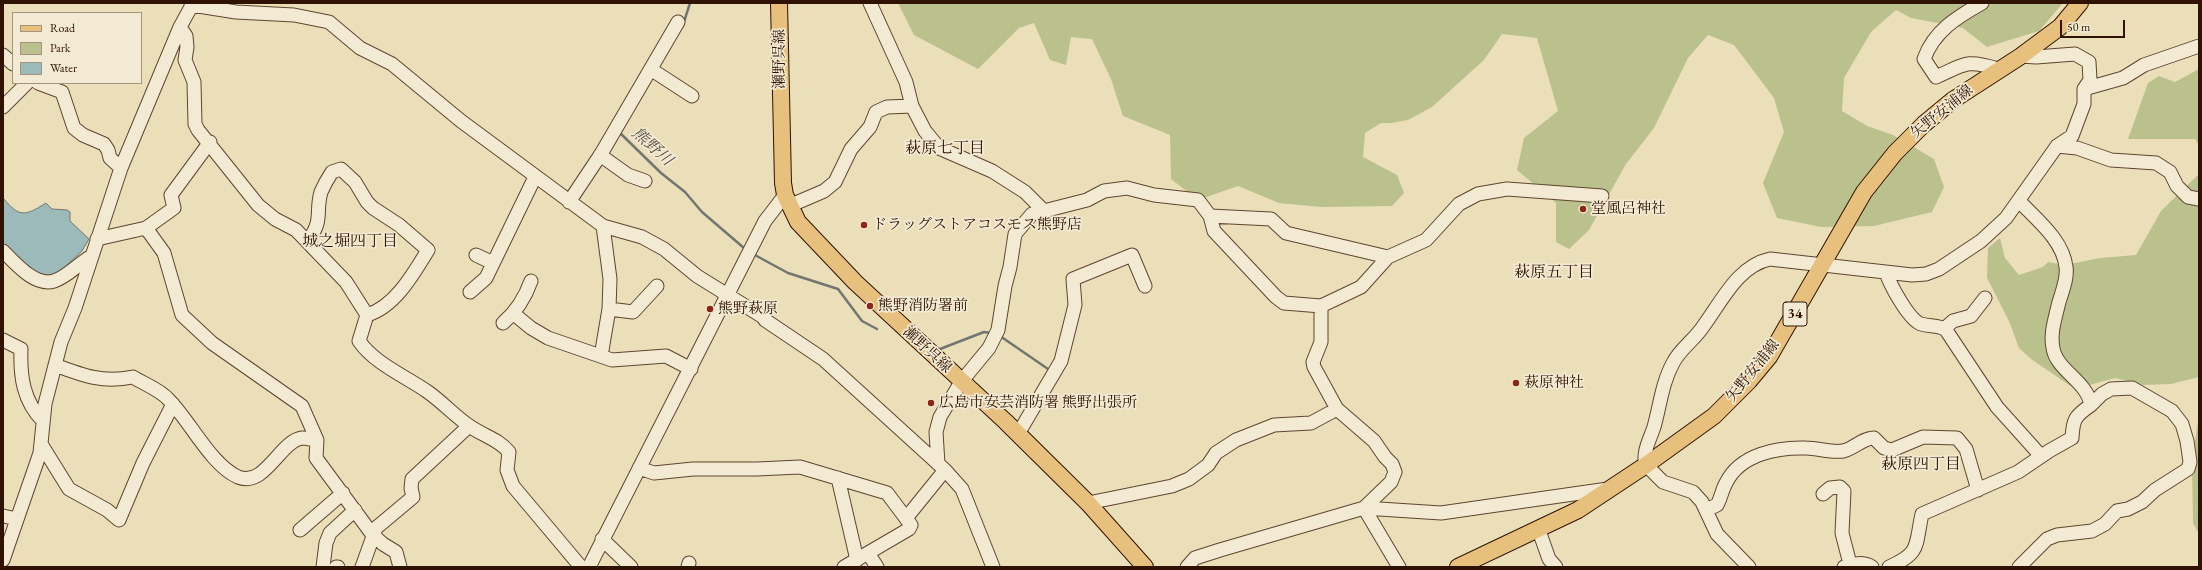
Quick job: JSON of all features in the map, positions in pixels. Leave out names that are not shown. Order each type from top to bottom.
[{"type":"main road","name":"瀬野呉線","points":[[779,3],[780,114],[787,201],[798,222],[855,282],[1018,434],[1088,502],[1145,567]]},
{"type":"main road","name":"矢野安浦線","points":[[1458,567],[1578,510],[1646,465],[1714,416],[1749,381],[1769,357],[1864,192],[1895,153],[1924,124],[1953,100],[1998,69],[2021,56],[2060,27],[2080,3]]},
{"type":"street","points":[[870,3],[906,82],[912,106],[925,131],[939,148],[992,171],[1025,192],[1044,211]]},
{"type":"street","points":[[1982,3],[1946,25],[1928,47],[1924,59],[1936,77],[1966,64],[1976,62],[1998,69]]},
{"type":"street","points":[[3,560],[38,461],[43,421],[55,365],[65,331],[84,280],[90,257],[121,168],[191,4],[236,12],[294,15],[329,22],[360,48],[392,64],[461,121],[603,226],[642,237],[664,249],[697,276],[823,359],[942,467],[962,489],[993,567]]},
{"type":"street","points":[[569,202],[600,155],[652,70],[678,22]]},
{"type":"street","points":[[180,27],[186,36],[187,47],[185,60],[194,82],[195,124],[258,205],[275,219],[296,230],[308,241],[346,282],[367,315]]},
{"type":"street","points":[[2084,89],[2123,78],[2144,65],[2199,46]]},
{"type":"street","points":[[1749,567],[1717,534],[1702,502],[1693,492],[1663,482],[1646,465],[1645,452],[1654,426],[1665,380],[1673,363],[1682,349],[1701,330],[1736,280],[1759,261],[1770,259],[1821,266],[1919,275],[1939,269],[1981,241],[2006,218],[2057,146],[2072,136],[2084,104],[2084,89],[2090,80],[2089,62],[2075,54],[2036,57],[2021,56]]},
{"type":"street","points":[[3,55],[12,63]]},
{"type":"street","points":[[652,70],[692,96]]},
{"type":"street","points":[[3,107],[26,84]]},
{"type":"street","points":[[41,84],[62,92],[74,128],[83,135],[104,144],[108,150],[110,158],[121,168]]},
{"type":"street","points":[[589,567],[602,539],[729,296],[765,221],[787,201],[824,191],[835,182],[851,149],[870,127],[876,112],[887,107],[912,106]]},
{"type":"street","points":[[97,239],[146,228],[174,208],[171,195],[210,142]]},
{"type":"street","points":[[2057,146],[2077,148],[2111,160],[2156,163],[2170,172],[2177,186],[2188,197],[2199,199]]},
{"type":"street","points":[[600,155],[628,175],[645,181]]},
{"type":"street","points":[[308,241],[319,219],[320,201],[325,184],[332,172],[342,169],[355,182],[373,208],[399,225],[428,250],[411,276],[390,301],[376,312],[367,315]]},
{"type":"street","points":[[470,292],[486,278],[536,177]]},
{"type":"street","points":[[907,517],[942,467],[936,432],[940,417],[961,382],[989,348],[998,330],[1015,234],[1032,214],[1087,200],[1104,191],[1127,188],[1154,195],[1198,200],[1210,216],[1214,231],[1280,300],[1284,303],[1321,306],[1361,287],[1388,257],[1426,240],[1459,204],[1478,194],[1507,189],[1602,196]]},
{"type":"street","points":[[2019,201],[2059,244],[2066,268],[2053,329],[2053,348],[2056,357],[2088,392],[2091,405]]},
{"type":"street","points":[[1210,216],[1271,219],[1286,233],[1388,257]]},
{"type":"street","points":[[601,356],[609,309],[610,279],[603,226]]},
{"type":"street","points":[[146,228],[164,253],[182,315],[212,343],[302,406],[317,440],[316,458],[372,534],[383,544],[396,552],[400,567]]},
{"type":"street","points":[[3,251],[34,278],[41,282],[54,281],[90,257]]},
{"type":"street","points":[[476,255],[493,263]]},
{"type":"street","points":[[1018,434],[1061,361],[1075,305],[1073,279],[1132,255],[1145,286]]},
{"type":"street","points":[[1886,272],[1890,285],[1915,321],[1944,329],[1997,406],[2041,456]]},
{"type":"street","points":[[503,323],[514,314],[526,294],[530,280]]},
{"type":"street","points":[[609,309],[632,312],[657,286]]},
{"type":"street","points":[[1944,329],[1953,321],[1971,316],[1985,298]]},
{"type":"street","points":[[1321,306],[1321,342],[1313,362],[1314,368],[1337,409],[1374,441],[1392,464],[1395,472],[1391,482],[1364,508]]},
{"type":"street","points":[[514,314],[531,328],[548,338],[612,360],[666,356],[691,369]]},
{"type":"street","points":[[367,315],[359,337],[359,341],[362,345],[379,361],[429,392],[469,426],[504,446],[509,452],[507,470],[512,486],[581,567]]},
{"type":"street","points":[[3,340],[21,349],[22,384],[34,412],[43,421]]},
{"type":"street","points":[[55,365],[97,379],[113,380],[134,377],[169,398],[222,467],[238,477],[247,478],[258,476],[294,441],[303,438],[317,440]]},
{"type":"street","points":[[1889,567],[1908,559],[1917,544],[1922,514],[2018,472],[2041,456],[2072,438],[2073,421],[2079,413],[2091,405],[2102,394],[2111,389],[2132,388],[2172,411],[2182,424],[2188,441],[2190,462],[2188,469],[2155,490],[2142,502],[2128,509],[2117,511],[2105,524],[2092,531],[2057,535],[2047,539],[2018,567]]},
{"type":"street","points":[[41,444],[69,489],[97,503],[119,520],[143,463],[173,404]]},
{"type":"street","points":[[1088,502],[1144,493],[1172,486],[1189,479],[1208,465],[1216,453],[1236,440],[1274,425],[1311,423],[1337,409]]},
{"type":"street","points":[[362,567],[372,534],[376,528],[413,497],[411,488],[412,480],[469,426]]},
{"type":"street","points":[[1706,510],[1717,505],[1726,482],[1741,464],[1758,455],[1784,448],[1843,451],[1868,438],[1874,438],[1884,448],[1892,450],[1923,437],[1957,438],[1966,449],[1978,490]]},
{"type":"street","points":[[639,468],[654,472],[693,469],[800,467],[887,493],[907,517],[911,525],[909,530],[844,567]]},
{"type":"street","points":[[838,478],[862,556],[877,567]]},
{"type":"street","points":[[1823,494],[1830,488],[1840,487],[1844,491],[1842,533],[1847,566],[1866,563],[1872,567]]},
{"type":"street","points":[[1187,567],[1195,558],[1364,508],[1441,513],[1611,489]]},
{"type":"street","points":[[300,530],[343,493]]},
{"type":"street","points":[[1364,508],[1399,567]]},
{"type":"street","points":[[323,567],[326,543],[330,533],[355,510]]},
{"type":"street","points":[[3,516],[17,519]]},
{"type":"street","points":[[1538,528],[1550,559],[1556,567]]},
{"type":"street","points":[[602,539],[631,567]]},
{"type":"green space","points":[[898,3],[2063,3],[2039,31],[1987,47],[1963,28],[1911,18],[1896,10],[1871,32],[1844,78],[1842,111],[1867,126],[1893,135],[1934,159],[1944,187],[1932,212],[1874,226],[1821,227],[1777,218],[1763,183],[1784,132],[1774,98],[1734,45],[1708,35],[1688,58],[1654,128],[1626,164],[1589,230],[1569,249],[1556,242],[1556,203],[1517,170],[1524,138],[1558,111],[1537,38],[1502,34],[1484,60],[1432,107],[1408,120],[1381,123],[1365,133],[1363,157],[1397,175],[1404,193],[1392,206],[1321,207],[1279,203],[1238,186],[1198,200],[1171,179],[1170,135],[1123,116],[1111,79],[1092,39],[1071,37],[1066,65],[1050,60],[1034,23],[1019,28],[978,69],[914,35]]},
{"type":"green space","points":[[2199,69],[2199,145],[2195,139],[2128,139],[2148,83],[2159,76],[2175,82]]},
{"type":"green space","points":[[2199,174],[2199,377],[2171,384],[2143,385],[2115,378],[2075,389],[2031,359],[2019,348],[2009,321],[1987,278],[1988,248],[2000,238],[2005,258],[2019,275],[2043,267],[2048,262],[2065,265],[2100,258],[2136,255],[2161,211]]},
{"type":"green space","points":[[2199,414],[2199,534],[2193,523],[2192,462]]},
{"type":"water","points":[[3,198],[13,209],[22,213],[32,211],[46,203],[52,209],[67,210],[70,212],[70,221],[89,239],[82,251],[54,277],[39,276],[7,251],[3,243]]},
{"type":"waterway","name":"熊野川","points":[[683,25],[690,3]]},
{"type":"waterway","name":"熊野川","points":[[619,132],[661,173],[685,192],[702,212],[744,248]]},
{"type":"waterway","name":"熊野川","points":[[753,254],[788,273],[838,289],[862,321],[877,329]]},
{"type":"waterway","name":"熊野川","points":[[940,349],[984,332],[991,333]]},
{"type":"waterway","name":"熊野川","points":[[1000,336],[1048,369]]},
{"type":"place","name":"堂風呂神社","points":[[1583,209]]},
{"type":"place","name":"ドラッグストアコスモス熊野店","points":[[864,225]]},
{"type":"place","name":"熊野消防署前","points":[[870,306]]},
{"type":"place","name":"熊野萩原","points":[[710,309]]},
{"type":"place","name":"萩原神社","points":[[1516,383]]},
{"type":"place","name":"広島市安芸消防署 熊野出張所","points":[[931,403]]},
{"type":"district","name":"萩原七丁目","points":[[945,149]]},
{"type":"district","name":"城之堀四丁目","points":[[350,242]]},
{"type":"district","name":"萩原五丁目","points":[[1554,273]]},
{"type":"district","name":"萩原四丁目","points":[[1921,465]]}]
